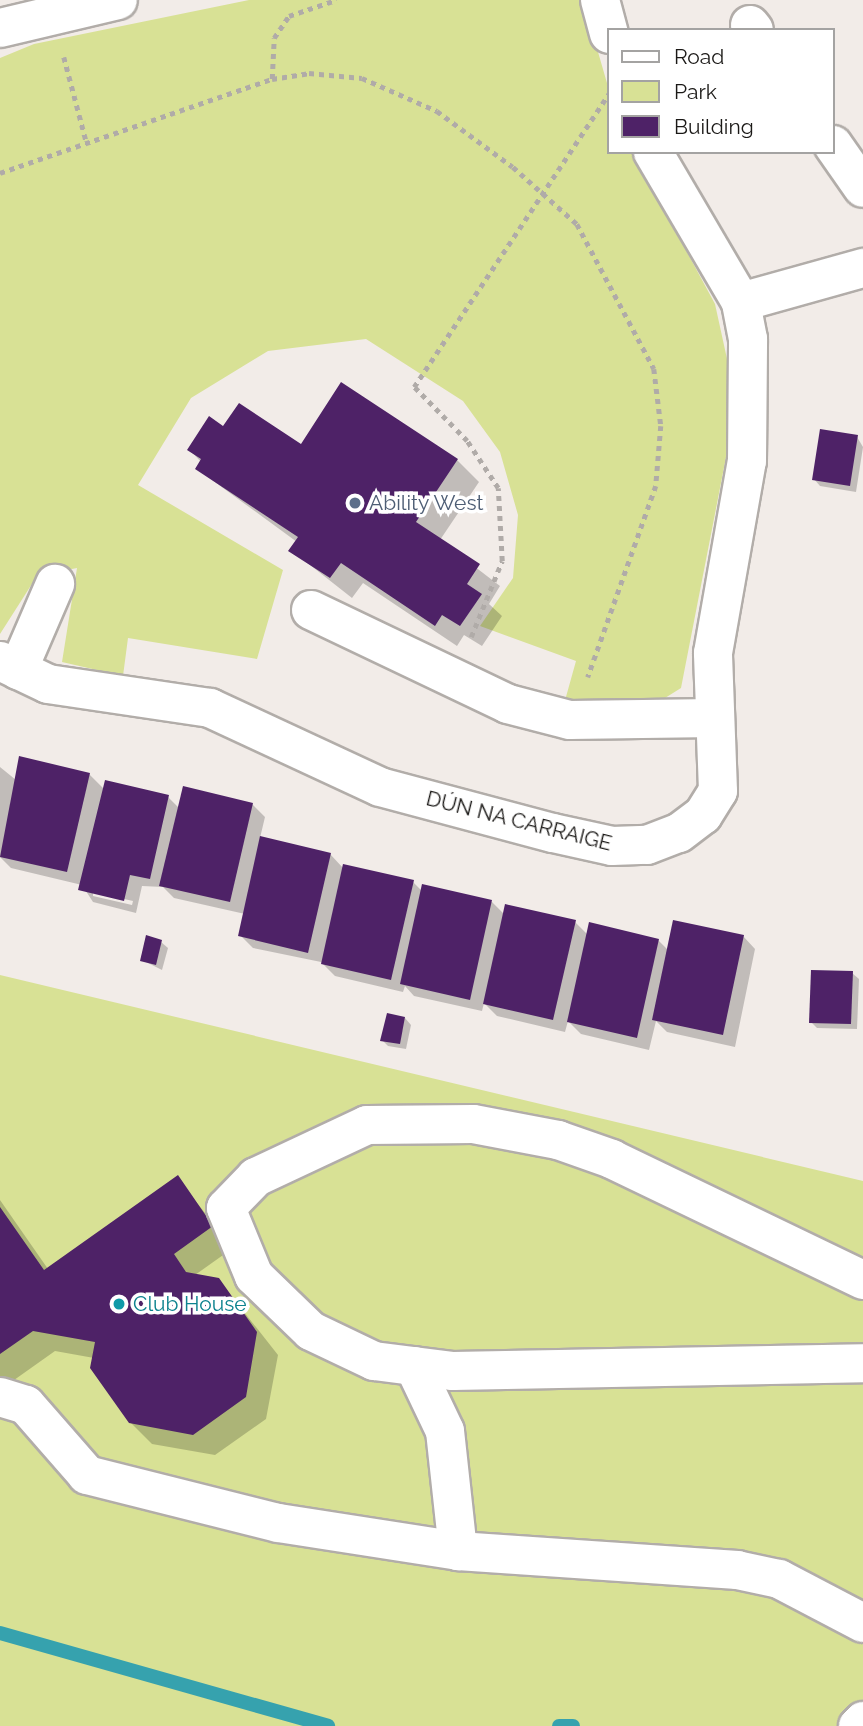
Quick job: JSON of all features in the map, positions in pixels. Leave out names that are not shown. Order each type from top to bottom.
[{"type":"street","points":[[0,28],[52,12],[118,0]]},
{"type":"street","points":[[600,0],[608,30]]},
{"type":"street","points":[[835,148],[863,188]]},
{"type":"street","name":"DÚN NA CARRAIGE","points":[[9,666],[82,692],[210,708],[380,787],[612,846],[647,845],[680,834],[703,815],[718,791],[713,653],[747,461],[748,339],[741,302],[654,154]]},
{"type":"street","points":[[741,302],[863,268]]},
{"type":"street","points":[[9,666],[55,584]]},
{"type":"street","points":[[311,610],[509,704],[570,720],[715,718]]},
{"type":"street","points":[[863,1280],[612,1159],[473,1124],[367,1125],[256,1177],[226,1208],[254,1276],[311,1331],[374,1361],[453,1371],[863,1363]]},
{"type":"street","points":[[414,1366],[446,1431],[458,1551]]},
{"type":"street","points":[[0,1397],[26,1405],[87,1475],[278,1523],[458,1551],[737,1570],[779,1579],[863,1623]]},
{"type":"street","points":[[858,1726],[863,1721]]},
{"type":"path","points":[[272,79],[274,38],[289,16],[336,0]]},
{"type":"path","points":[[52,12],[88,144]]},
{"type":"path","points":[[0,173],[272,79],[309,73],[362,78],[437,111],[543,192],[577,224],[654,369],[661,426],[656,486],[570,720]]},
{"type":"path","points":[[451,677],[489,603],[502,561],[498,488],[467,441],[414,387],[608,95]]},
{"type":"green space","points":[[249,0],[583,0],[608,87],[608,154],[634,154],[715,304],[729,368],[728,447],[681,688],[649,708],[564,704],[576,661],[480,626],[513,578],[518,515],[500,452],[463,401],[366,339],[268,351],[191,398],[138,485],[283,570],[257,659],[128,638],[123,676],[62,662],[77,568],[37,576],[0,634],[0,58],[34,44]]},
{"type":"green space","points":[[0,975],[863,1181],[863,1726],[0,1726]]},
{"type":"building","points":[[341,382],[458,459],[416,522],[480,564],[467,584],[482,594],[460,626],[442,615],[435,626],[341,563],[330,578],[288,551],[298,537],[195,469],[201,459],[187,450],[209,416],[223,426],[239,403],[301,444]]},
{"type":"building","points":[[820,429],[858,435],[850,486],[812,480]]},
{"type":"building","points":[[19,756],[90,773],[67,872],[0,857]]},
{"type":"building","points":[[105,780],[169,795],[150,879],[130,875],[124,901],[78,890]]},
{"type":"building","points":[[183,786],[253,803],[230,902],[159,886]]},
{"type":"building","points":[[260,836],[331,853],[308,953],[238,936]]},
{"type":"building","points":[[343,864],[414,880],[391,980],[321,964]]},
{"type":"building","points":[[422,884],[492,900],[470,1000],[400,984]]},
{"type":"building","points":[[505,904],[576,920],[553,1020],[483,1004]]},
{"type":"building","points":[[673,920],[744,935],[723,1035],[652,1020]]},
{"type":"building","points":[[589,922],[659,939],[637,1038],[567,1022]]},
{"type":"building","points":[[146,935],[162,940],[156,965],[140,961]]},
{"type":"building","points":[[811,970],[853,971],[851,1024],[809,1023]]},
{"type":"building","points":[[387,1013],[405,1017],[400,1044],[380,1041]]},
{"type":"building","name":"Club House","points":[[178,1175],[213,1226],[174,1254],[186,1272],[219,1278],[257,1332],[246,1397],[193,1435],[129,1423],[90,1368],[95,1342],[33,1331],[0,1354],[0,1207],[44,1270]]},
{"type":"waterway","points":[[0,1633],[328,1726]]},
{"type":"waterway","points":[[559,1726],[573,1726]]},
{"type":"place","name":"Ability West","points":[[355,503]]},
{"type":"place","name":"Club House","points":[[119,1304]]}]
